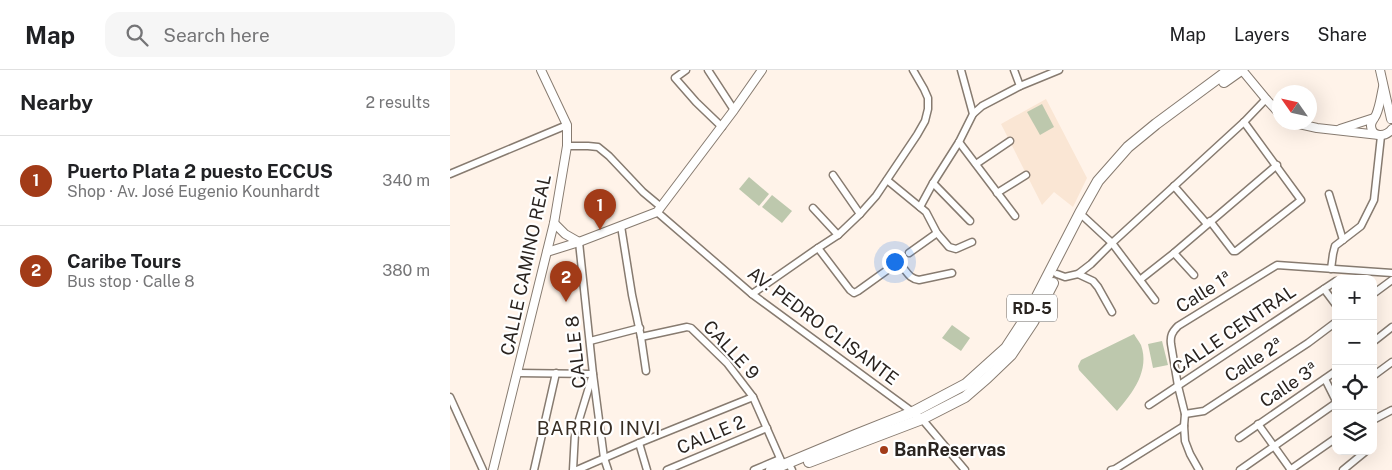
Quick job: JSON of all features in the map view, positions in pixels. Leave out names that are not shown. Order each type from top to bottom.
[{"type":"main road","name":"RD-5","points":[[787,466],[854,434],[914,412],[966,384],[1006,348],[1027,316],[1098,181],[1128,147],[1229,70]]},
{"type":"main road","name":"RD-5","points":[[771,470],[922,419],[965,397],[1011,356],[1034,322],[1084,217],[1104,184],[1134,148],[1242,70]]},
{"type":"street","name":"CALLE CAMINO REAL","points":[[493,470],[554,223],[567,146],[567,126],[542,70]]},
{"type":"street","points":[[686,70],[675,78],[722,127]]},
{"type":"street","points":[[708,70],[734,110]]},
{"type":"street","points":[[547,252],[621,226],[659,209],[722,127],[762,70]]},
{"type":"street","points":[[752,294],[838,235],[876,196],[925,121],[928,98],[913,70]]},
{"type":"street","points":[[961,70],[973,114]]},
{"type":"street","points":[[1014,70],[1020,86]]},
{"type":"street","points":[[920,207],[973,114],[982,106],[1020,86],[1058,70]]},
{"type":"street","points":[[1242,70],[1272,105]]},
{"type":"street","points":[[1380,70],[1392,119]]},
{"type":"street","points":[[1381,136],[1373,130],[1372,122],[1384,87]]},
{"type":"street","points":[[1057,274],[1065,277],[1078,274],[1091,264],[1244,122],[1266,99]]},
{"type":"street","points":[[1335,130],[1381,114],[1387,115],[1392,119]]},
{"type":"street","points":[[1174,186],[1233,251],[1236,251],[1300,201],[1301,198],[1244,122]]},
{"type":"street","points":[[450,174],[567,126]]},
{"type":"street","points":[[1317,127],[1392,138]]},
{"type":"street","points":[[1381,136],[1389,133],[1392,129]]},
{"type":"street","points":[[1331,269],[1332,254],[1335,246],[1362,226],[1374,200],[1381,136]]},
{"type":"street","points":[[976,164],[1010,141]]},
{"type":"street","points":[[958,142],[1015,216]]},
{"type":"street","name":"AV. PEDRO CLISANTE","points":[[567,146],[598,147],[609,156],[659,209],[752,294],[922,419],[965,470]]},
{"type":"street","points":[[1141,279],[1276,165]]},
{"type":"street","points":[[833,175],[860,214]]},
{"type":"street","points":[[997,193],[1026,175]]},
{"type":"street","points":[[887,180],[926,212],[937,233],[949,247],[956,248],[972,242]]},
{"type":"street","points":[[933,183],[970,222]]},
{"type":"street","points":[[1329,194],[1343,240]]},
{"type":"street","points":[[813,208],[838,235]]},
{"type":"street","points":[[1084,217],[1112,243],[1155,300]]},
{"type":"street","points":[[554,223],[565,234],[579,242]]},
{"type":"street","points":[[621,226],[646,371]]},
{"type":"street","points":[[909,253],[937,233]]},
{"type":"street","name":"CALLE 8","points":[[579,242],[593,374],[604,458],[608,470]]},
{"type":"street","points":[[818,248],[854,293],[858,292],[897,262],[909,277],[915,280],[952,273]]},
{"type":"street","points":[[1174,253],[1194,275]]},
{"type":"street","name":"Calle 1ª","points":[[1198,470],[1186,441],[1185,414],[1170,338],[1173,331],[1178,326],[1277,265],[1392,273]]},
{"type":"street","name":"CALLE CENTRAL","points":[[1344,275],[1350,271]]},
{"type":"street","points":[[1078,274],[1093,281],[1098,286],[1112,312]]},
{"type":"street","points":[[1377,291],[1392,280]]},
{"type":"street","name":"CALLE CENTRAL","points":[[1149,405],[1332,283]]},
{"type":"street","points":[[1324,289],[1332,300]]},
{"type":"street","name":"Calle 2ª","points":[[1185,414],[1204,411],[1308,343],[1332,325]]},
{"type":"street","name":"CALLE 9","points":[[641,337],[687,327],[691,328],[727,363],[753,397],[787,466]]},
{"type":"street","points":[[1377,339],[1392,327]]},
{"type":"street","points":[[590,341],[640,328]]},
{"type":"street","points":[[1377,373],[1392,362]]},
{"type":"street","points":[[518,373],[593,374],[576,433],[575,470],[753,397]]},
{"type":"street","points":[[534,470],[556,374]]},
{"type":"street","name":"Calle 3ª","points":[[1239,438],[1332,374]]},
{"type":"street","points":[[1325,379],[1332,394]]},
{"type":"street","points":[[450,397],[482,470]]},
{"type":"street","points":[[1240,470],[1332,405]]},
{"type":"street","points":[[1377,418],[1392,410]]},
{"type":"street","points":[[1258,424],[1290,470],[1332,441]]},
{"type":"street","points":[[1111,470],[1184,426]]},
{"type":"street","name":"CALLE 2","points":[[667,470],[767,428]]},
{"type":"street","points":[[639,443],[647,470]]},
{"type":"street","points":[[1343,470],[1361,455]]},
{"type":"street","points":[[754,470],[787,466]]},
{"type":"shaded area","points":[[1046,99],[1087,178],[1073,207],[1054,192],[1042,205],[1001,124]]},
{"type":"green space","points":[[1042,104],[1054,127],[1040,135],[1027,112]]},
{"type":"green space","points":[[749,177],[769,194],[759,206],[739,189]]},
{"type":"green space","points":[[772,195],[792,211],[782,223],[762,207]]},
{"type":"green space","points":[[952,325],[970,338],[961,351],[942,338]]},
{"type":"green space","points":[[1134,334],[1141,345],[1143,354],[1142,372],[1129,397],[1117,411],[1079,370],[1078,366],[1081,360]]},
{"type":"green space","points":[[1162,341],[1168,365],[1153,368],[1148,344]]},
{"type":"place","name":"Puerto Plata 2 puesto ECCUS","points":[[600,230]]},
{"type":"place","name":"Caribe Tours","points":[[566,302]]},
{"type":"place","name":"BanReservas","points":[[884,450]]},
{"type":"district","name":"BARRIO INVI","points":[[599,428]]}]
